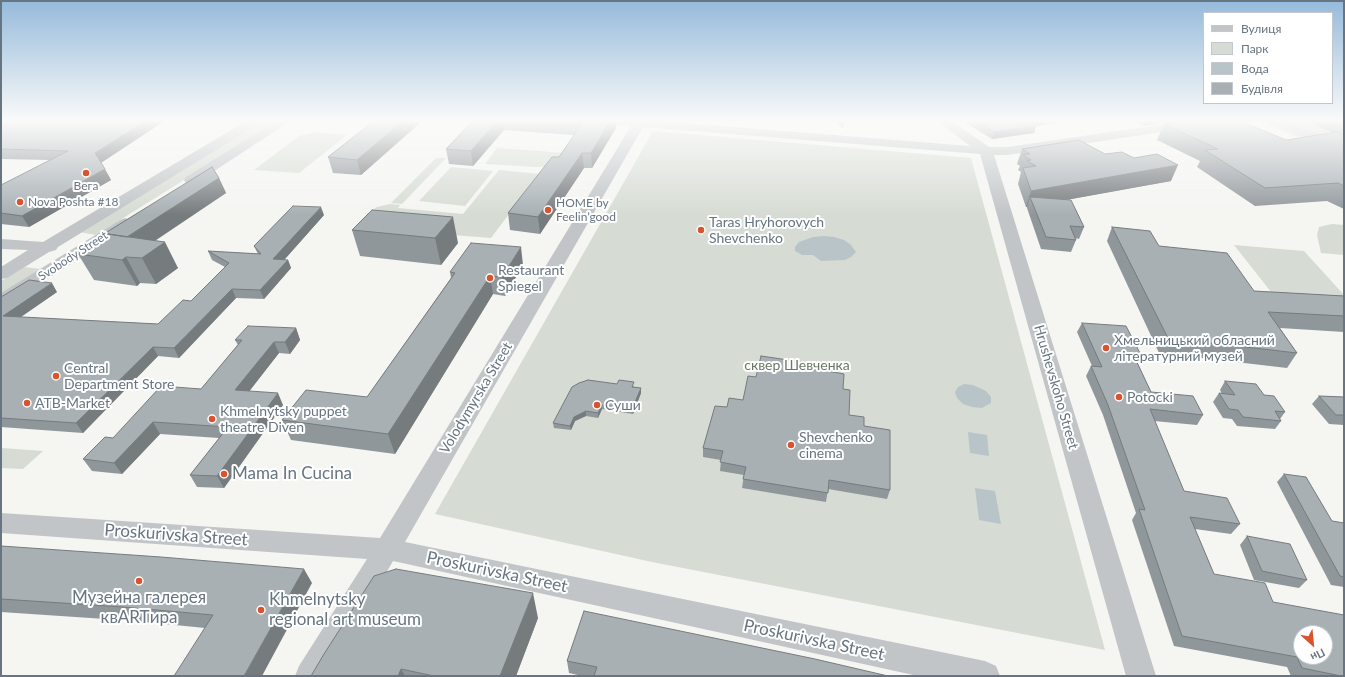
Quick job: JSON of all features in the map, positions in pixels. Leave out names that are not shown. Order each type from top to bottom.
[{"type":"street","name":"Svobody Street","points":[[1,274],[204,152]]},
{"type":"street","points":[[176,190],[236,152]]},
{"type":"street","name":"Volodymyrska Street","points":[[310,676],[623,152]]},
{"type":"street","name":"Hrushevskoho Street","points":[[986,152],[1141,676]]},
{"type":"street","name":"Svobody Street","points":[[1,302],[138,214]]},
{"type":"street","points":[[1,244],[47,246],[81,250]]},
{"type":"street","name":"Proskurivska Street","points":[[1,523],[387,549],[985,676]]},
{"type":"green space","points":[[212,152],[229,152],[96,235],[79,232]]},
{"type":"green space","points":[[278,152],[326,152],[299,173],[254,170]]},
{"type":"green space","points":[[494,152],[565,153],[555,168],[485,164]]},
{"type":"green space","name":"сквер Шевченка","points":[[641,152],[896,152],[971,158],[1105,650],[652,562],[435,514]]},
{"type":"green space","points":[[1330,152],[1344,152],[1344,158]]},
{"type":"green space","points":[[436,158],[446,158],[402,204],[391,203]]},
{"type":"green space","points":[[451,167],[493,171],[465,206],[419,201]]},
{"type":"green space","points":[[499,170],[539,174],[491,238],[363,228],[362,222],[367,214],[377,207],[390,204],[400,205],[398,208],[463,214]]},
{"type":"green space","points":[[1332,224],[1344,225],[1344,255],[1321,253],[1317,235],[1319,227]]},
{"type":"green space","points":[[1234,245],[1304,251],[1344,295],[1344,303],[1275,297]]},
{"type":"green space","points":[[24,267],[41,269],[1,294],[1,281]]},
{"type":"green space","points":[[1,449],[43,451],[23,469],[1,468]]},
{"type":"water","points":[[824,236],[844,240],[851,245],[856,252],[845,260],[821,261],[813,255],[802,255],[795,251],[795,247],[799,242],[813,237]]},
{"type":"water","points":[[964,384],[973,385],[986,391],[991,397],[991,403],[982,408],[963,404],[957,398],[955,392],[958,387]]},
{"type":"water","points":[[968,432],[987,435],[989,456],[970,453]]},
{"type":"water","points":[[975,488],[995,491],[1001,524],[979,520]]},
{"type":"building","points":[[67,152],[97,152],[95,153],[105,169],[22,216],[1,213],[1,185]]},
{"type":"building","points":[[335,152],[367,152],[357,160],[328,157]]},
{"type":"building","points":[[563,152],[592,152],[591,153],[582,153],[538,217],[508,213],[552,157],[559,157]]},
{"type":"building","points":[[1026,152],[1101,152],[1105,154],[1122,152],[1134,158],[1157,154],[1178,165],[1031,191],[1023,168],[1036,166],[1027,161],[1031,160],[1023,155],[1030,154]]},
{"type":"building","points":[[1208,152],[1344,152],[1344,186],[1338,183],[1265,188]]},
{"type":"building","points":[[212,167],[219,178],[127,237],[108,234],[106,236],[102,235]]},
{"type":"building","points":[[1030,197],[1071,200],[1084,227],[1070,226],[1076,240],[1046,237]]},
{"type":"building","points":[[293,206],[321,207],[273,259],[288,260],[260,290],[232,289],[174,348],[153,347],[76,423],[1,418],[1,297],[29,280],[52,283],[3,316],[158,324],[183,300],[191,301],[229,263],[208,251],[261,254],[254,246]]},
{"type":"building","points":[[372,210],[453,217],[435,238],[352,230]]},
{"type":"building","points":[[1112,227],[1150,231],[1159,246],[1227,253],[1254,291],[1344,296],[1344,316],[1268,312],[1297,353],[1168,338]]},
{"type":"building","points":[[108,234],[165,242],[142,258],[126,257],[122,260],[78,254]]},
{"type":"building","points":[[471,243],[521,247],[502,277],[490,276],[388,434],[282,420],[306,390],[367,397],[455,273],[450,272]]},
{"type":"building","points":[[1082,323],[1126,326],[1141,355],[1133,354],[1151,392],[1193,396],[1203,415],[1150,409],[1184,491],[1227,498],[1240,524],[1190,517],[1214,574],[1265,583],[1273,602],[1344,615],[1344,676],[1302,668],[1301,665],[1333,665],[1333,625],[1293,625],[1293,656],[1182,636],[1139,509],[1145,510],[1108,405],[1091,366],[1102,367]]},
{"type":"building","points":[[248,326],[296,328],[285,342],[274,342],[235,390],[278,393],[217,476],[190,475],[228,427],[153,422],[114,463],[83,459],[105,437],[113,438],[161,386],[201,389],[242,340],[235,340]]},
{"type":"building","points":[[761,356],[822,365],[822,370],[844,374],[843,389],[850,390],[849,415],[864,417],[864,426],[890,430],[890,490],[829,480],[828,493],[743,479],[746,467],[720,462],[723,451],[703,448],[715,406],[727,407],[729,398],[743,400],[748,376],[756,377]]},
{"type":"building","points":[[588,380],[617,384],[619,380],[634,382],[632,387],[641,388],[632,409],[602,405],[598,413],[586,411],[574,417],[570,426],[553,423],[572,387]]},
{"type":"building","points":[[1225,381],[1256,384],[1264,395],[1274,396],[1285,412],[1275,411],[1281,421],[1243,417],[1238,410],[1229,409],[1219,393],[1235,395]]},
{"type":"building","points":[[1319,396],[1344,397],[1344,415],[1336,415]]},
{"type":"building","points":[[1284,474],[1306,477],[1332,521],[1344,523],[1344,577],[1340,576]]},
{"type":"building","points":[[1247,536],[1290,544],[1307,580],[1262,571]]},
{"type":"building","points":[[1,546],[304,569],[244,676],[174,676],[213,615],[123,607],[1,599]]},
{"type":"building","points":[[396,569],[533,593],[500,676],[434,676],[401,669],[398,676],[311,676],[374,576]]},
{"type":"building","points":[[584,611],[815,659],[888,676],[594,676],[597,667],[567,661]]},
{"type":"place","name":"Вега","points":[[86,173]]},
{"type":"place","name":"Nova Poshta #18","points":[[20,202]]},
{"type":"place","name":"HOME by Feelin’good","points":[[548,210]]},
{"type":"place","name":"Taras Hryhorovych Shevchenko","points":[[701,230]]},
{"type":"place","name":"Restaurant Spiegel","points":[[490,278]]},
{"type":"place","name":"Хмельницький обласний літературний музей","points":[[1106,348]]},
{"type":"place","name":"Central Department Store","points":[[56,376]]},
{"type":"place","name":"Potocki","points":[[1119,397]]},
{"type":"place","name":"ATB-Market","points":[[27,403]]},
{"type":"place","name":"Суши","points":[[597,405]]},
{"type":"place","name":"Khmelnytsky puppet theatre Diven","points":[[212,419]]},
{"type":"place","name":"Shevchenko cinema","points":[[791,445]]},
{"type":"place","name":"Mama In Cucina","points":[[224,474]]},
{"type":"place","name":"Музейна галерея квARTира","points":[[139,581]]},
{"type":"place","name":"Khmelnytsky regional art museum","points":[[261,610]]}]
